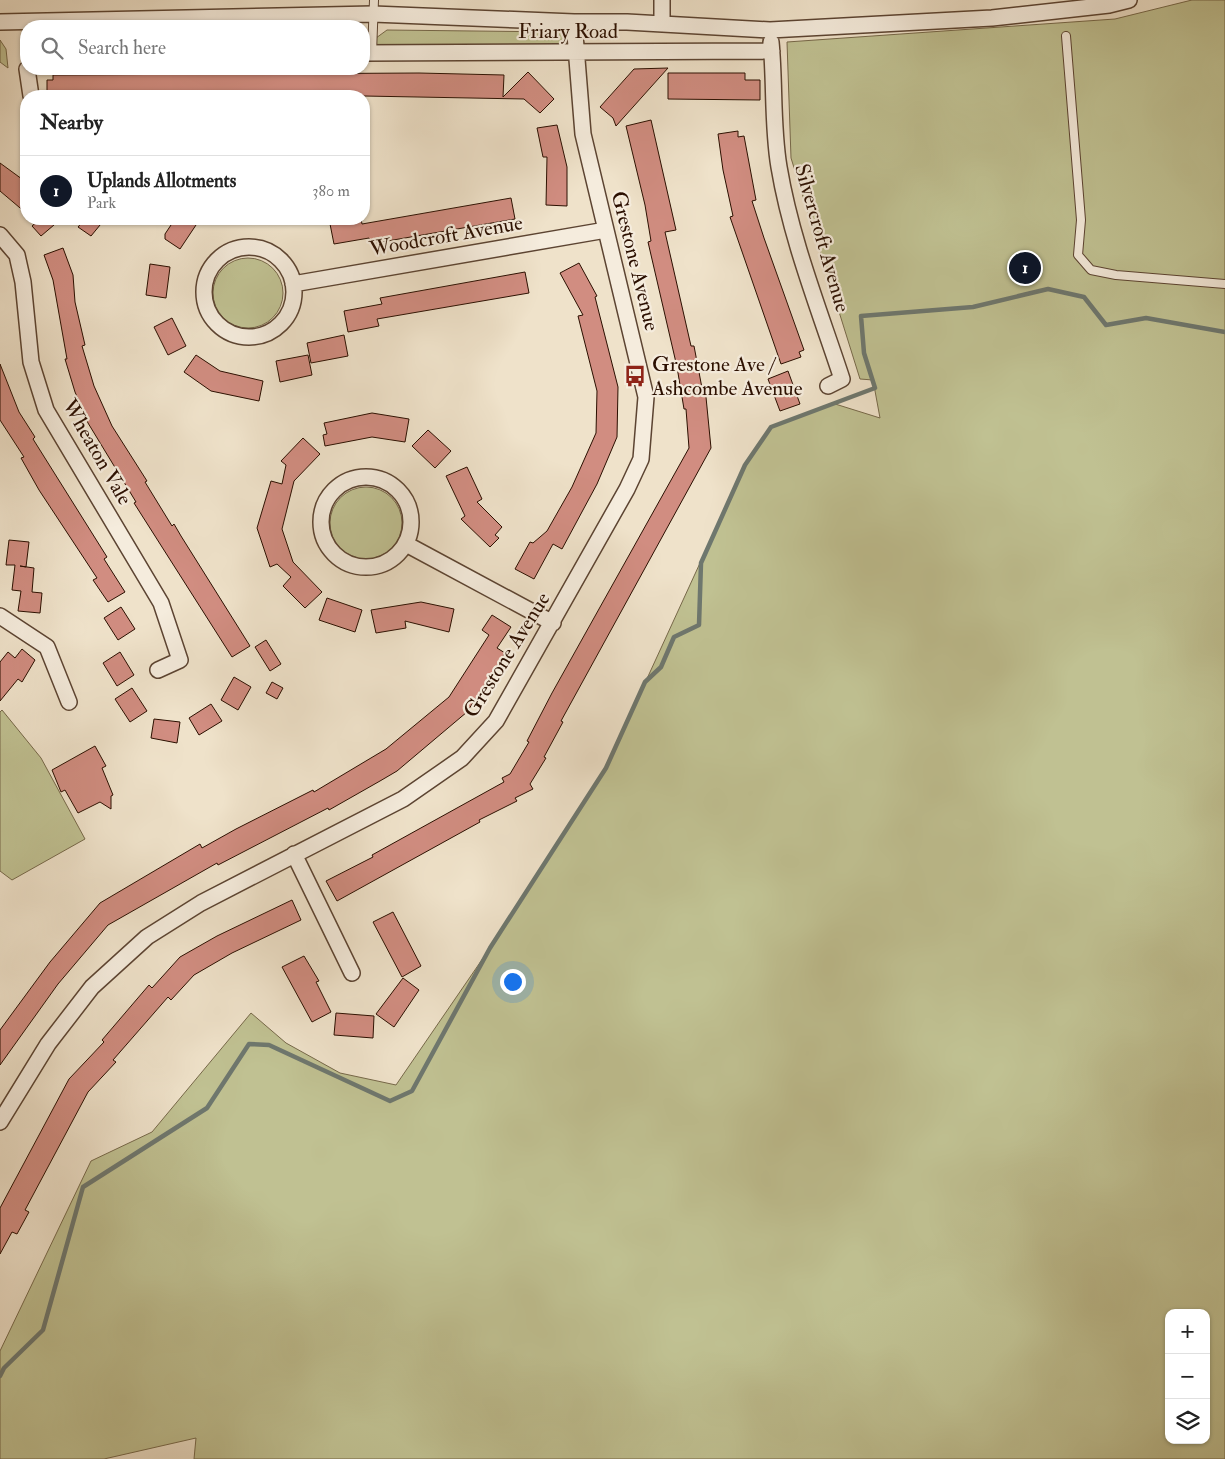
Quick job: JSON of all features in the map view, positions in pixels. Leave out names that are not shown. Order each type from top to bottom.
[{"type":"street","points":[[662,0],[662,24]]},
{"type":"street","name":"Friary Road","points":[[201,20],[373,7],[574,22],[662,24],[770,30],[992,18],[1109,5],[1129,0]]},
{"type":"street","name":"Friary Road","points":[[0,22],[20,23]]},
{"type":"street","name":"Grestone Avenue","points":[[0,1122],[53,1037],[92,987],[147,936],[201,902],[403,799],[462,758],[496,721],[627,489],[641,459],[645,430],[646,397],[583,134],[578,52],[574,22]]},
{"type":"street","name":"Silvercroft Avenue","points":[[770,30],[774,114],[779,167],[796,241],[842,379],[828,386]]},
{"type":"street","name":"Friary Road","points":[[370,53],[772,51]]},
{"type":"street","points":[[28,75],[30,90]]},
{"type":"street","name":"Woodcroft Avenue","points":[[293,284],[606,230]]},
{"type":"street","name":"Wheaton Vale","points":[[0,235],[17,254],[23,282],[31,362],[46,410],[161,604],[180,660],[158,670]]},
{"type":"street","points":[[243,248],[254,248],[275,256],[283,264],[293,284],[294,295],[286,317],[270,332],[260,336],[237,336],[222,329],[210,316],[204,295],[204,284],[214,264],[232,250],[243,248]]},
{"type":"street","points":[[373,478],[384,481],[394,487],[407,504],[411,526],[406,544],[396,556],[376,566],[365,567],[344,561],[328,545],[324,535],[322,524],[326,502],[332,493],[351,480],[373,478]]},
{"type":"street","points":[[406,544],[553,623]]},
{"type":"street","points":[[0,616],[47,647],[69,702]]},
{"type":"street","points":[[294,854],[352,973]]},
{"type":"lane","points":[[370,35],[373,7]]},
{"type":"lane","points":[[1066,36],[1081,220],[1078,255],[1091,270],[1107,274],[1225,284]]},
{"type":"green space","points":[[1192,0],[1225,0],[1225,1459],[194,1459],[196,1438],[104,1459],[0,1459],[0,1351],[91,1161],[152,1132],[251,1013],[286,1043],[340,1073],[396,1085],[490,948],[606,768],[745,465],[771,427],[832,403],[880,418],[873,380],[860,379],[791,158],[787,42],[1115,19]]},
{"type":"green space","points":[[387,30],[560,32],[567,42],[563,48],[381,47],[376,45],[376,38]]},
{"type":"green space","points":[[0,40],[6,49],[8,68],[0,62]]},
{"type":"green space","points":[[248,258],[267,264],[277,274],[283,293],[277,312],[267,322],[248,328],[229,322],[219,312],[213,293],[219,274],[229,264]]},
{"type":"green space","points":[[366,487],[386,493],[396,503],[402,523],[396,543],[386,553],[366,559],[346,553],[336,543],[330,523],[336,503],[346,493]]},
{"type":"green space","points":[[2,710],[41,758],[85,839],[12,880],[0,871],[0,712]]},
{"type":"building","points":[[668,68],[616,126],[613,118],[600,107],[634,69]]},
{"type":"building","points":[[528,72],[554,99],[540,113],[524,99],[370,96],[370,90],[47,90],[47,80],[53,80],[53,75],[370,75],[370,73],[419,73],[504,75],[503,97]]},
{"type":"building","points":[[668,73],[745,73],[745,80],[760,80],[760,100],[668,99]]},
{"type":"building","points":[[651,120],[676,230],[665,232],[691,346],[694,346],[702,388],[705,387],[711,448],[561,721],[563,722],[544,757],[546,758],[530,784],[533,789],[515,798],[517,801],[479,820],[480,822],[337,901],[326,881],[373,857],[372,855],[504,782],[502,778],[510,774],[529,742],[527,741],[552,693],[689,448],[686,409],[684,409],[677,367],[648,242],[651,241],[645,205],[626,126]]},
{"type":"building","points":[[557,125],[567,167],[567,206],[546,205],[547,157],[543,157],[537,128]]},
{"type":"building","points":[[738,131],[738,137],[744,136],[756,200],[752,201],[804,350],[799,352],[801,357],[781,364],[730,217],[733,216],[723,170],[718,134]]},
{"type":"building","points":[[0,163],[20,178],[20,208],[0,191]]},
{"type":"building","points":[[511,198],[515,219],[370,244],[369,238],[334,244],[330,225],[370,225],[370,223]]},
{"type":"building","points":[[33,225],[54,225],[41,236],[32,226]]},
{"type":"building","points":[[80,225],[100,225],[91,236],[78,227]]},
{"type":"building","points":[[171,225],[196,225],[180,249],[165,239],[165,234]]},
{"type":"building","points":[[63,248],[73,275],[75,302],[85,345],[82,346],[94,386],[112,426],[147,481],[145,482],[172,526],[174,524],[250,646],[232,657],[134,503],[136,502],[88,423],[75,392],[65,359],[67,359],[53,280],[44,255]]},
{"type":"building","points":[[579,263],[597,296],[595,297],[618,387],[617,437],[597,484],[562,549],[553,544],[534,579],[515,569],[530,542],[533,543],[547,531],[572,487],[596,433],[597,391],[578,316],[583,315],[560,273]]},
{"type":"building","points":[[150,264],[170,267],[166,298],[146,295]]},
{"type":"building","points":[[525,272],[529,293],[377,319],[379,326],[348,332],[344,311],[382,304],[380,298]]},
{"type":"building","points":[[172,318],[186,346],[168,355],[154,327]]},
{"type":"building","points":[[344,335],[348,356],[311,363],[307,343]]},
{"type":"building","points":[[196,355],[220,371],[263,381],[259,401],[211,391],[184,372]]},
{"type":"building","points":[[308,355],[312,375],[280,382],[276,361]]},
{"type":"building","points":[[0,364],[19,412],[35,437],[33,439],[107,557],[104,559],[125,592],[108,602],[93,580],[97,578],[39,490],[21,458],[24,457],[0,420]]},
{"type":"building","points":[[788,371],[800,404],[780,411],[768,379]]},
{"type":"building","points":[[372,413],[409,419],[405,442],[372,437],[325,446],[323,435],[327,434],[324,423]]},
{"type":"building","points":[[428,430],[451,451],[435,468],[412,446]]},
{"type":"building","points":[[303,438],[320,454],[294,481],[282,529],[293,562],[322,592],[305,608],[283,586],[291,577],[277,564],[270,567],[257,528],[271,481],[282,484],[286,465],[281,461]]},
{"type":"building","points":[[467,467],[482,499],[477,502],[502,527],[495,535],[499,538],[490,547],[461,519],[465,516],[446,476]]},
{"type":"building","points":[[9,540],[29,542],[26,567],[34,568],[32,592],[42,593],[40,613],[18,611],[21,591],[12,590],[15,565],[6,565]]},
{"type":"building","points":[[327,598],[362,610],[355,632],[319,620]]},
{"type":"building","points":[[421,602],[454,609],[449,632],[405,621],[406,628],[376,633],[371,610]]},
{"type":"building","points":[[121,607],[135,629],[118,640],[104,618]]},
{"type":"building","points":[[492,615],[511,627],[497,648],[505,653],[467,712],[397,771],[329,810],[328,808],[218,865],[217,863],[108,925],[58,984],[0,1065],[0,1030],[50,962],[100,903],[200,844],[202,848],[313,790],[314,792],[386,749],[449,697],[489,635],[482,630]]},
{"type":"building","points":[[266,640],[281,664],[270,671],[255,647]]},
{"type":"building","points":[[22,649],[35,660],[22,682],[18,679],[0,701],[0,662],[8,652],[15,658]]},
{"type":"building","points":[[120,652],[134,675],[117,686],[103,663]]},
{"type":"building","points":[[234,677],[251,687],[238,710],[221,700]]},
{"type":"building","points":[[272,682],[283,688],[277,699],[266,693]]},
{"type":"building","points":[[132,688],[147,711],[130,722],[115,699]]},
{"type":"building","points":[[211,704],[222,721],[199,735],[189,718]]},
{"type":"building","points":[[154,719],[180,722],[177,743],[151,738]]},
{"type":"building","points":[[95,746],[106,766],[102,768],[113,795],[111,796],[111,809],[100,802],[78,813],[65,790],[61,792],[52,770]]},
{"type":"building","points":[[292,900],[301,920],[232,953],[194,975],[171,1000],[168,997],[113,1060],[116,1062],[88,1092],[25,1210],[29,1212],[17,1234],[12,1232],[0,1254],[0,1208],[69,1079],[104,1042],[102,1040],[149,985],[152,988],[180,957],[217,936]]},
{"type":"building","points":[[393,912],[421,966],[402,977],[373,922]]},
{"type":"building","points":[[304,956],[319,981],[316,982],[331,1012],[312,1022],[282,967]]},
{"type":"building","points":[[403,978],[419,990],[394,1027],[376,1014]]},
{"type":"building","points":[[336,1013],[374,1016],[373,1038],[334,1035]]},
{"type":"waterway","points":[[0,1376],[4,1368],[43,1330],[83,1187],[207,1108],[249,1044],[269,1045],[390,1101],[412,1091],[490,948],[606,768],[645,682],[661,667],[674,637],[699,625],[701,563],[745,465],[771,427],[875,388],[864,353],[861,316],[973,307],[1048,289],[1084,297],[1106,325],[1146,318],[1225,332]]},
{"type":"place","name":"Uplands Allotments","points":[[1025,268]]},
{"type":"place","name":"Grestone Ave / Ashcombe Avenue","points":[[635,376]]}]
